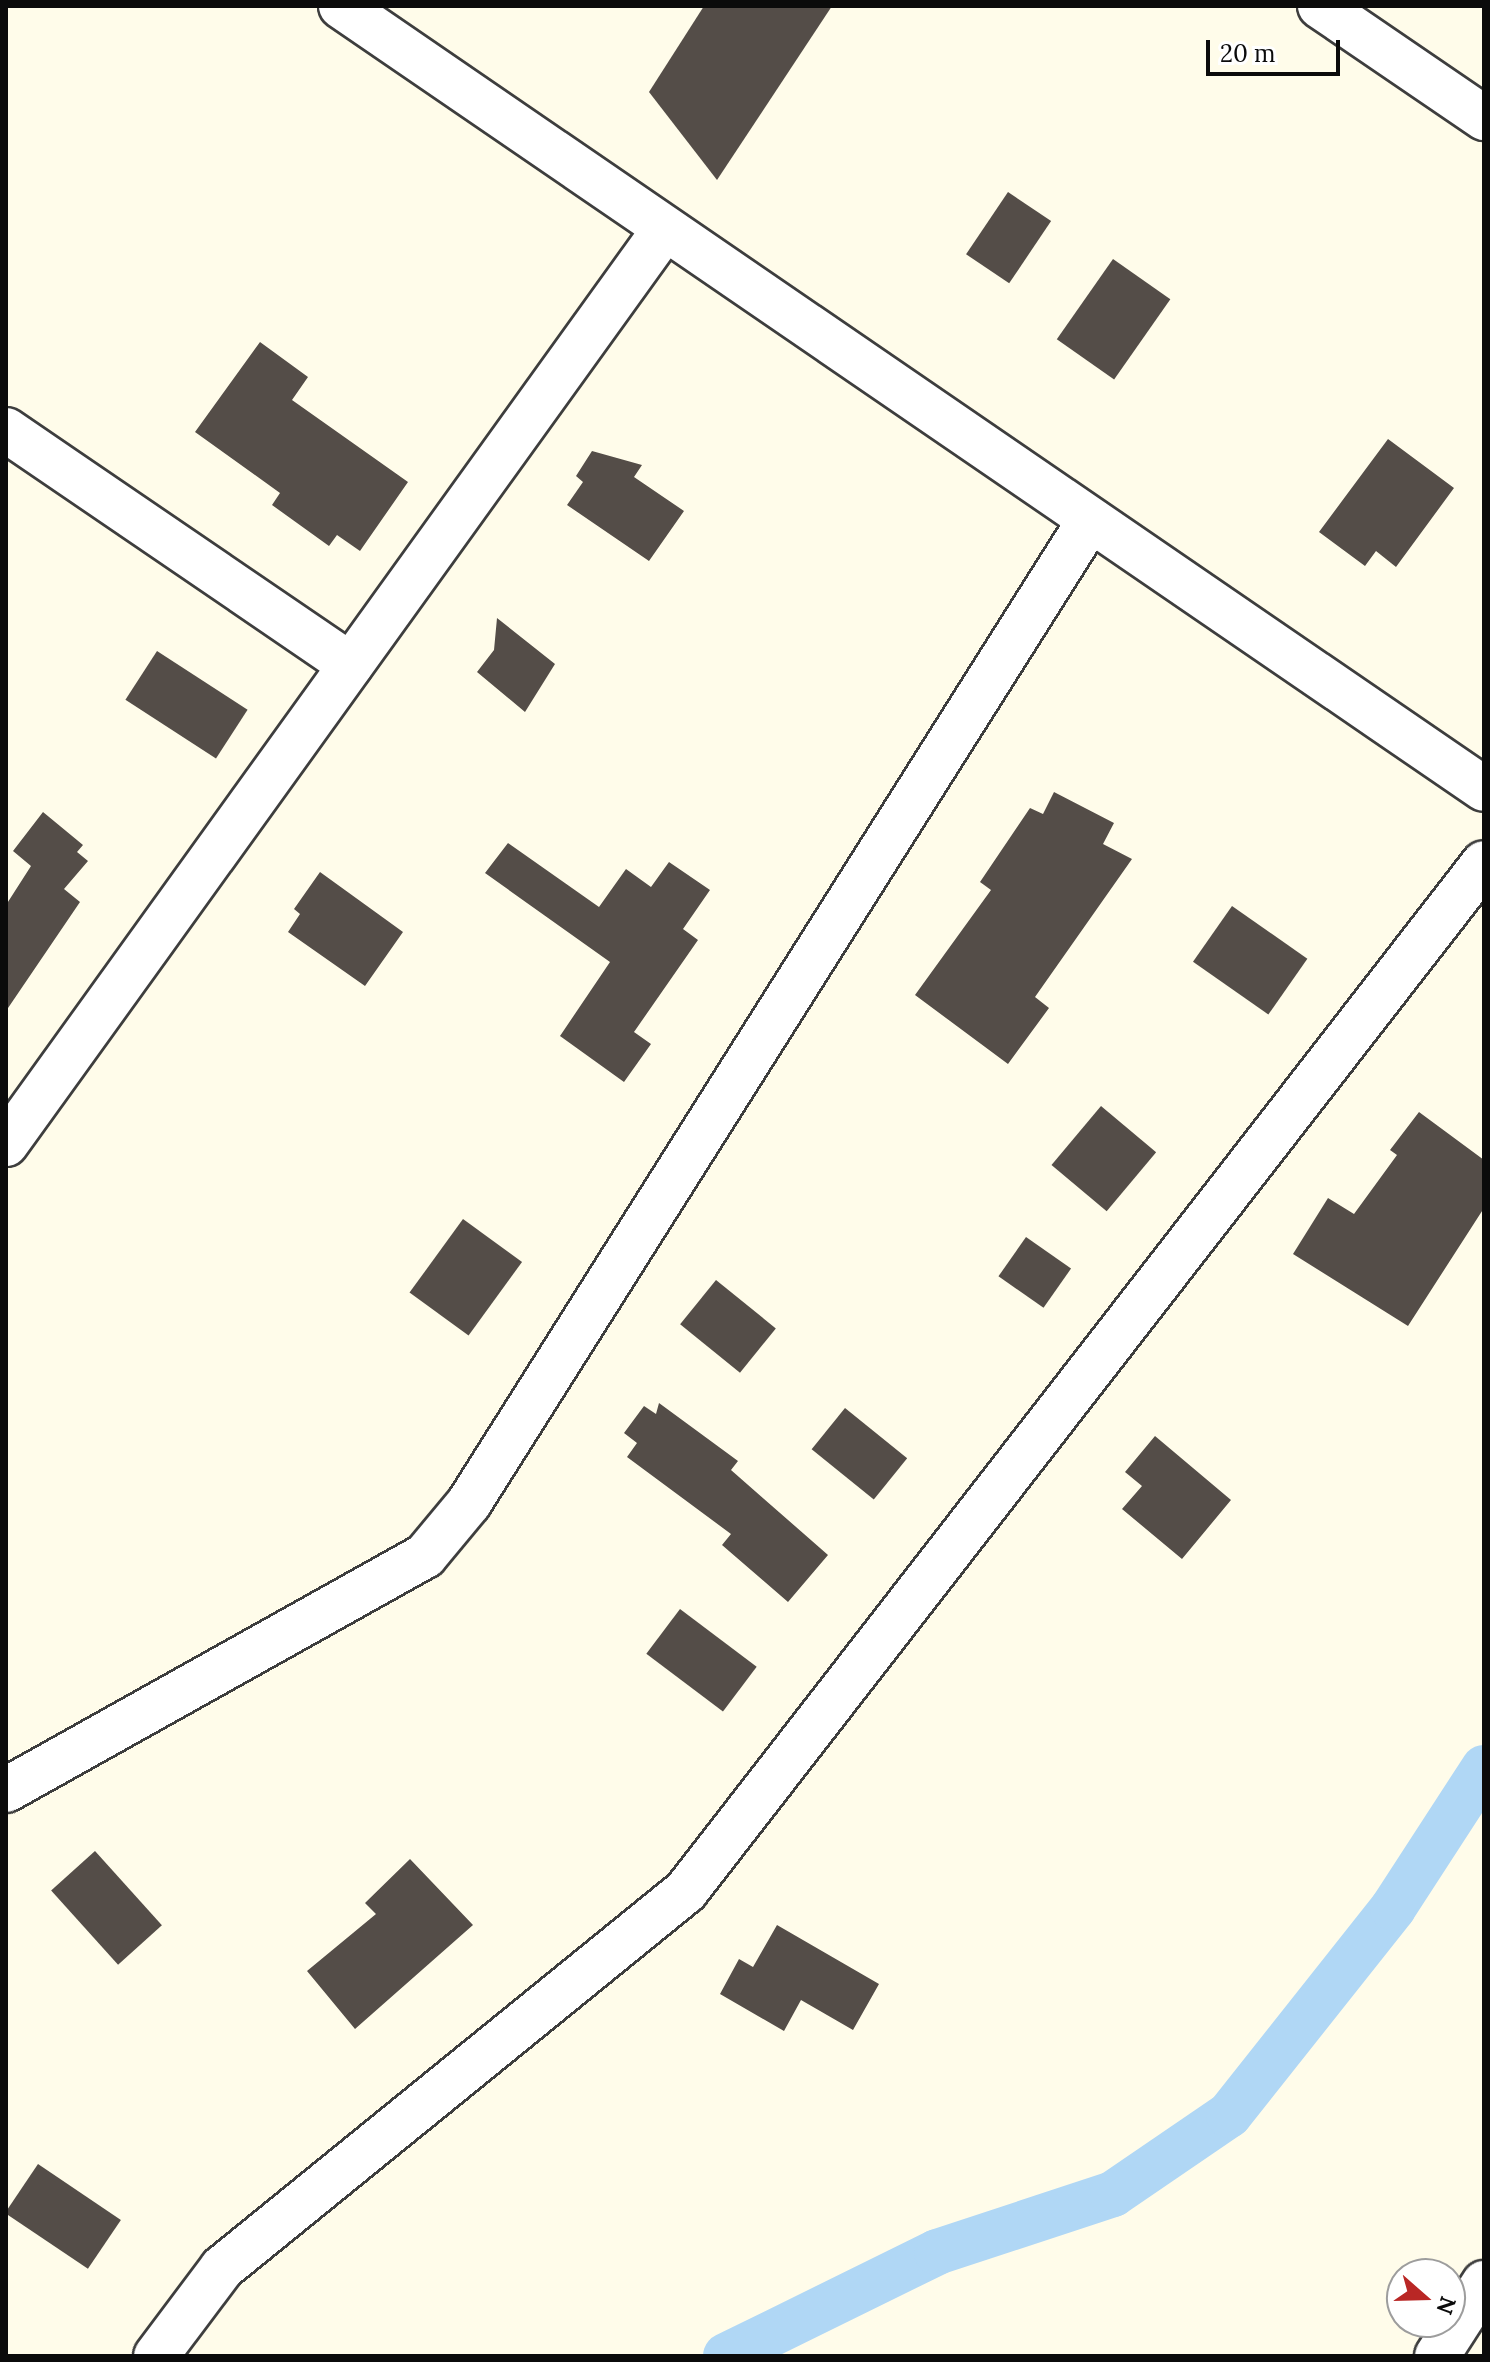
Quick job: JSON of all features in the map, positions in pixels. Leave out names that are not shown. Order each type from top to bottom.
[{"type":"street","points":[[341,6],[1484,789]]},
{"type":"street","points":[[1320,6],[1484,118]]},
{"type":"street","points":[[6,1144],[664,230]]},
{"type":"street","points":[[6,430],[351,665]]},
{"type":"street","points":[[6,1790],[425,1556],[469,1503],[1090,520]]},
{"type":"street","points":[[156,2356],[222,2268],[686,1891],[1484,863]]},
{"type":"street","points":[[1437,2356],[1484,2283]]},
{"type":"building","points":[[704,6],[832,6],[717,180],[649,92]]},
{"type":"building","points":[[1008,192],[1051,221],[1009,283],[966,254]]},
{"type":"building","points":[[1113,259],[1170,299],[1114,379],[1057,339]]},
{"type":"building","points":[[260,342],[308,377],[292,400],[408,482],[360,551],[337,535],[329,546],[272,505],[280,493],[195,432]]},
{"type":"building","points":[[1388,439],[1454,488],[1396,567],[1376,551],[1365,566],[1319,532]]},
{"type":"building","points":[[592,451],[642,465],[634,477],[684,511],[649,561],[567,505],[583,482],[576,476]]},
{"type":"building","points":[[497,618],[555,664],[525,712],[477,672],[494,650]]},
{"type":"building","points":[[157,651],[248,710],[216,758],[125,700]]},
{"type":"building","points":[[1054,792],[1114,823],[1103,844],[1132,859],[1035,997],[1049,1008],[1008,1064],[915,995],[991,890],[980,882],[1030,808],[1043,814]]},
{"type":"building","points":[[43,812],[83,845],[77,852],[88,861],[64,889],[80,902],[6,1011],[6,905],[31,866],[13,851]]},
{"type":"building","points":[[508,843],[599,907],[626,869],[651,887],[669,862],[710,890],[683,929],[698,940],[634,1032],[651,1044],[624,1082],[560,1036],[610,962],[485,873]]},
{"type":"building","points":[[320,872],[403,932],[365,986],[288,932],[300,914],[294,909]]},
{"type":"building","points":[[1232,906],[1307,959],[1268,1014],[1193,962]]},
{"type":"building","points":[[1101,1106],[1156,1152],[1107,1211],[1052,1165]]},
{"type":"building","points":[[1419,1112],[1484,1160],[1484,1208],[1408,1326],[1293,1254],[1328,1198],[1354,1214],[1397,1155],[1390,1150]]},
{"type":"building","points":[[463,1219],[522,1262],[469,1336],[410,1293]]},
{"type":"building","points":[[1026,1237],[1071,1269],[1044,1308],[998,1276]]},
{"type":"building","points":[[716,1280],[776,1328],[740,1373],[680,1324]]},
{"type":"building","points":[[659,1403],[738,1461],[731,1470],[828,1555],[788,1602],[722,1545],[731,1534],[627,1457],[637,1443],[624,1433],[644,1406],[656,1414]]},
{"type":"building","points":[[845,1408],[907,1458],[874,1500],[812,1449]]},
{"type":"building","points":[[1155,1436],[1231,1500],[1182,1559],[1122,1509],[1142,1486],[1125,1472]]},
{"type":"building","points":[[680,1609],[757,1667],[723,1711],[646,1654]]},
{"type":"building","points":[[95,1851],[162,1925],[118,1965],[51,1890]]},
{"type":"building","points":[[410,1859],[473,1925],[355,2029],[307,1971],[376,1914],[365,1903]]},
{"type":"building","points":[[777,1925],[879,1984],[853,2030],[801,2000],[784,2031],[720,1994],[739,1959],[753,1967]]},
{"type":"building","points":[[38,2164],[121,2220],[88,2269],[6,2214]]},
{"type":"waterway","points":[[726,2356],[937,2252],[1113,2194],[1229,2115],[1393,1908],[1484,1768]]}]
